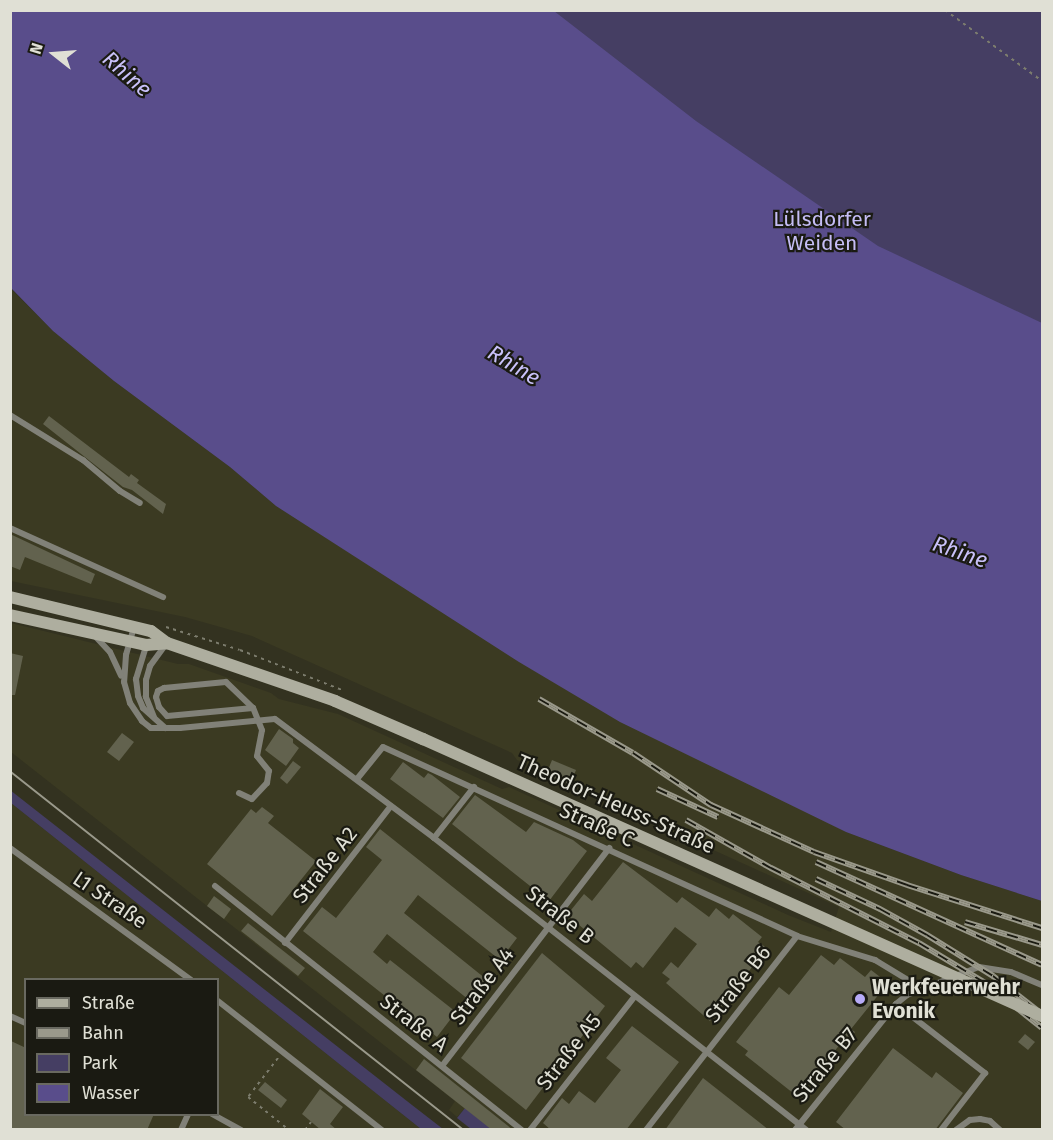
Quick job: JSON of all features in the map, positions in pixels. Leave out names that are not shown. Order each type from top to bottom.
[{"type":"main road","points":[[10,597],[134,626],[157,629],[167,643]]},
{"type":"main road","points":[[10,615],[146,645],[167,643]]},
{"type":"main road","name":"Theodor-Heuss-Straße","points":[[167,643],[325,697],[1042,1016]]},
{"type":"lane","points":[[10,415],[83,460],[140,503]]},
{"type":"lane","points":[[10,528],[164,597]]},
{"type":"lane","points":[[124,682],[123,670],[134,626]]},
{"type":"lane","points":[[157,629],[146,645],[136,679],[138,696],[143,708],[166,729]]},
{"type":"lane","points":[[92,633],[110,652],[124,682],[130,703],[142,721],[151,728],[166,729],[260,720]]},
{"type":"lane","points":[[154,717],[146,697],[146,680],[150,666],[167,643]]},
{"type":"lane","points":[[239,794],[252,799],[267,783],[269,771],[257,756],[262,730],[254,708],[226,682],[164,688],[158,691],[156,697],[159,707],[167,716],[254,708]]},
{"type":"lane","name":"Straße B","points":[[260,720],[275,718],[291,728],[548,927],[797,1127],[806,1130]]},
{"type":"lane","name":"Straße C","points":[[357,779],[383,747],[609,848],[797,936],[875,960],[921,988]]},
{"type":"lane","points":[[434,838],[474,787]]},
{"type":"lane","name":"Straße A2","points":[[285,943],[391,806]]},
{"type":"lane","name":"L1 Straße","points":[[10,848],[188,978]]},
{"type":"lane","name":"Straße A4","points":[[441,1066],[609,848]]},
{"type":"lane","name":"Straße A","points":[[215,886],[522,1130]]},
{"type":"lane","name":"Straße B6","points":[[646,1130],[797,936]]},
{"type":"lane","name":"Straße B7","points":[[797,1127],[896,1004],[921,988],[979,967],[995,968],[1042,985]]},
{"type":"lane","name":"Straße A5","points":[[530,1130],[635,996]]},
{"type":"lane","points":[[219,1002],[382,1130]]},
{"type":"lane","points":[[896,1004],[985,1073],[941,1130]]},
{"type":"lane","points":[[10,1016],[24,1022]]},
{"type":"lane","points":[[181,1130],[187,1116]]},
{"type":"lane","points":[[216,1116],[241,1130]]},
{"type":"lane","points":[[956,1130],[960,1125],[980,1119],[990,1121],[1000,1130]]},
{"type":"path","points":[[945,10],[1042,81]]},
{"type":"path","points":[[157,629],[240,650],[343,690]]},
{"type":"path","points":[[282,1052],[248,1097],[289,1130]]},
{"type":"path","points":[[305,1130],[311,1122]]},
{"type":"shaded area","points":[[10,288],[53,331],[114,381],[230,467],[276,506],[426,601],[846,832],[961,875],[1042,901],[1042,1129],[492,1130],[465,1108],[457,1117],[449,1110],[455,1101],[11,752],[11,623],[178,664],[189,664],[271,693],[279,699],[338,714],[502,789],[509,787],[788,915],[831,932],[839,907],[546,774],[546,772],[517,760],[512,753],[252,636],[185,617],[11,581]]},
{"type":"shaded area","points":[[11,803],[421,1129],[11,1129]]},
{"type":"green space","name":"Lülsdorfer Weiden","points":[[244,11],[1042,11],[1042,595]]},
{"type":"green space","points":[[10,790],[443,1129],[421,1129],[11,803]]},
{"type":"green space","points":[[465,1108],[492,1129],[471,1129],[457,1118]]},
{"type":"water","name":"Rhine","points":[[10,11],[554,11],[696,121],[878,246],[1042,323],[1042,901],[961,875],[846,832],[620,722],[519,662],[276,506],[230,467],[114,381],[53,331],[11,288]]},
{"type":"building","points":[[49,416],[129,477],[131,474],[139,480],[137,483],[166,504],[163,514],[132,490],[123,487],[43,424]]},
{"type":"building","points":[[10,534],[95,574],[91,584],[25,557],[20,570],[10,566]]},
{"type":"building","points":[[10,653],[23,656],[15,695],[10,695]]},
{"type":"building","points":[[279,729],[293,739],[293,743],[299,748],[286,766],[265,750]]},
{"type":"building","points":[[122,733],[134,742],[119,761],[107,752]]},
{"type":"building","points":[[552,760],[576,770],[570,785],[546,775]]},
{"type":"building","points":[[293,761],[301,767],[287,784],[280,778]]},
{"type":"building","points":[[403,762],[424,778],[428,773],[432,775],[460,797],[443,818],[390,779]]},
{"type":"building","points":[[475,795],[526,832],[534,822],[573,840],[587,851],[549,901],[452,824]]},
{"type":"building","points":[[262,807],[274,816],[268,823],[316,861],[272,916],[207,864],[251,809],[256,813]]},
{"type":"building","points":[[380,829],[517,938],[500,960],[418,895],[404,913],[486,979],[469,1000],[387,934],[373,952],[387,964],[390,960],[456,1012],[437,1037],[303,931],[322,907],[336,918],[382,860],[366,847]]},
{"type":"building","points":[[623,862],[677,903],[682,897],[709,917],[716,908],[729,919],[733,914],[762,937],[758,942],[767,948],[710,1021],[666,983],[670,979],[662,973],[671,962],[678,968],[697,944],[675,927],[643,968],[636,962],[631,968],[567,915],[584,894],[592,901]]},
{"type":"building","points":[[214,896],[231,909],[224,919],[207,906]]},
{"type":"building","points":[[248,923],[305,968],[298,976],[241,931]]},
{"type":"building","points":[[542,953],[605,1006],[526,1110],[461,1058]]},
{"type":"building","points":[[821,955],[834,965],[840,958],[865,977],[871,970],[888,983],[851,1029],[855,1032],[848,1041],[845,1038],[798,1097],[745,1055],[748,1051],[736,1042],[779,987],[789,995]]},
{"type":"building","points":[[632,1026],[679,1062],[626,1130],[551,1130],[543,1123],[562,1098],[569,1104],[579,1091],[595,1103],[621,1070],[606,1058]]},
{"type":"building","points":[[1025,1034],[1035,1042],[1028,1050],[1018,1042]]},
{"type":"building","points":[[11,1041],[24,1047],[24,1116],[153,1116],[147,1130],[10,1130]]},
{"type":"building","points":[[893,1048],[932,1078],[936,1072],[963,1093],[935,1130],[846,1130],[836,1122]]},
{"type":"building","points":[[424,1059],[513,1130],[492,1130],[416,1070]]},
{"type":"building","points":[[703,1078],[769,1130],[665,1130]]},
{"type":"building","points":[[265,1082],[287,1100],[281,1108],[258,1090]]},
{"type":"building","points":[[320,1089],[343,1107],[330,1124],[337,1130],[321,1130],[302,1114]]},
{"type":"tram line","points":[[10,771],[464,1130]]},
{"type":"railway","points":[[539,699],[633,753],[711,805],[814,852],[907,885],[1042,928]]},
{"type":"railway","points":[[657,789],[718,817]]},
{"type":"railway","points":[[686,820],[771,868],[919,943],[987,984],[1042,1028]]},
{"type":"railway","points":[[816,862],[1042,965]]},
{"type":"railway","points":[[816,879],[880,909],[927,935],[993,976],[1042,1014]]},
{"type":"railway","points":[[965,922],[1042,945]]},
{"type":"place","name":"Werkfeuerwehr Evonik","points":[[860,999]]}]
